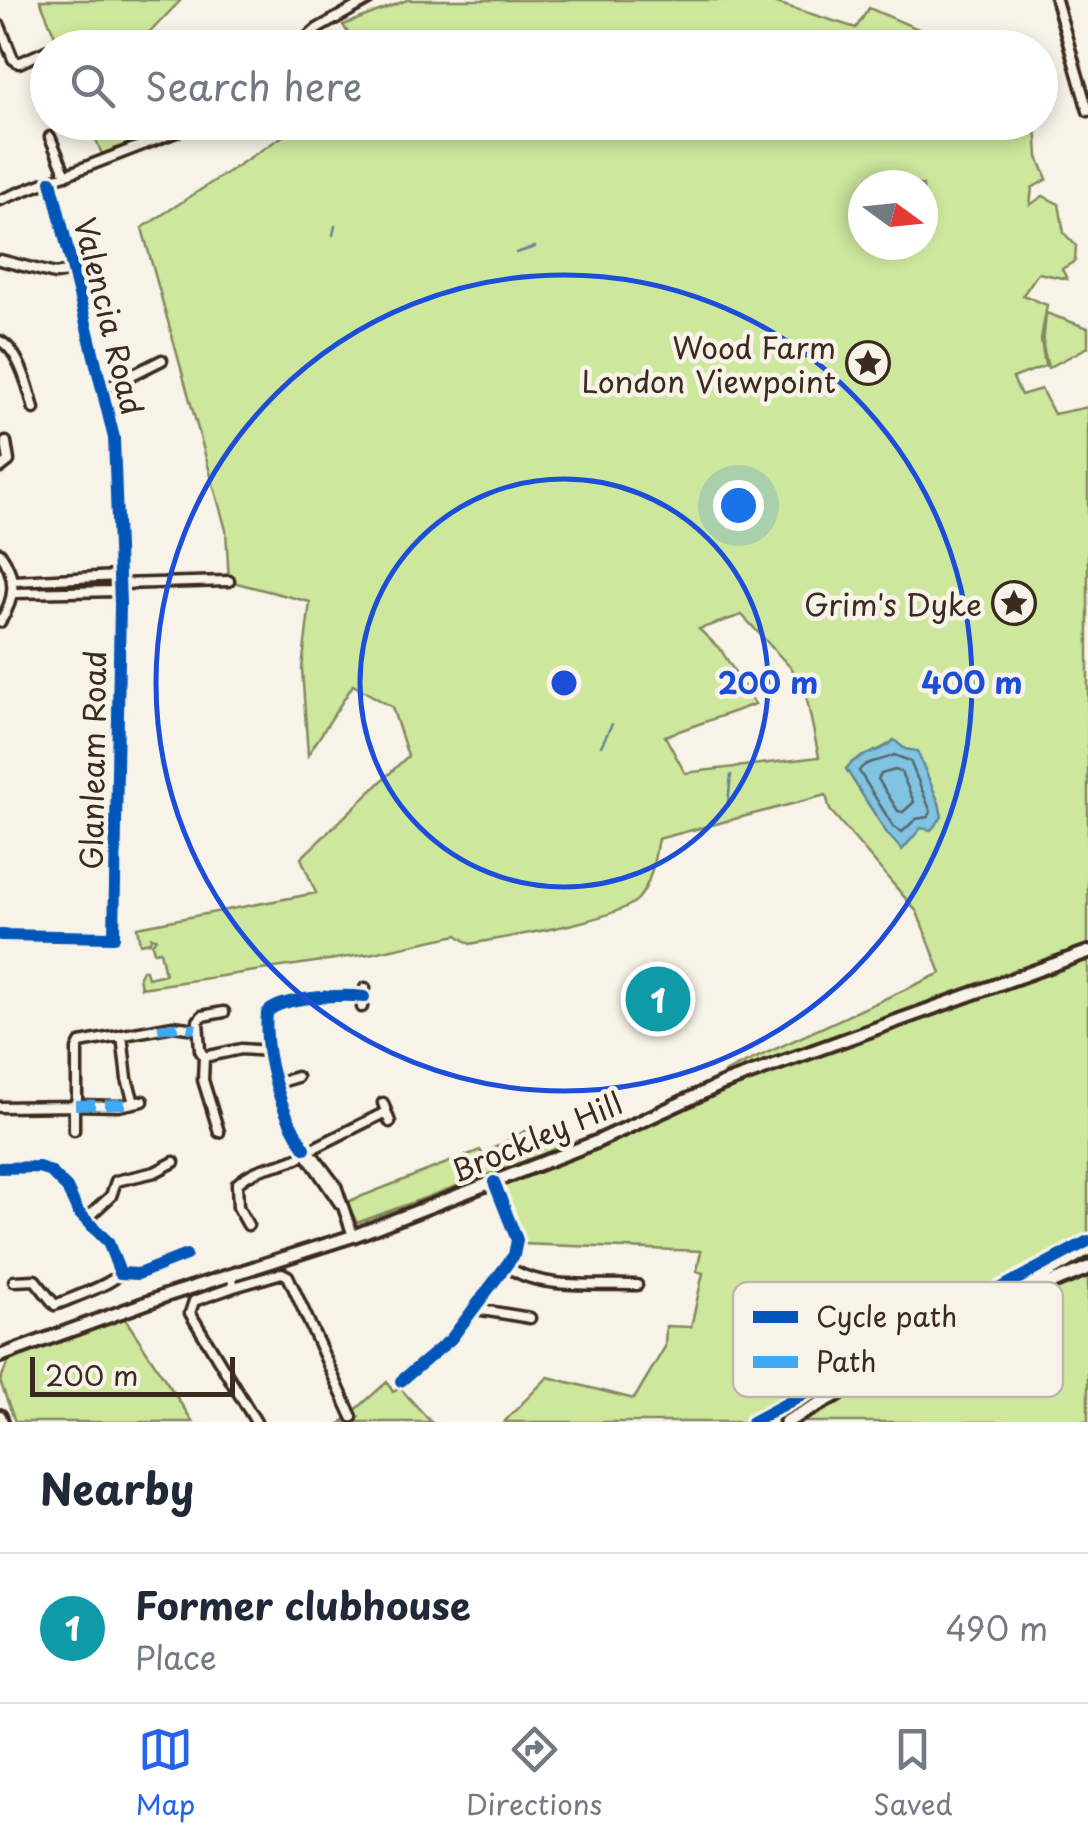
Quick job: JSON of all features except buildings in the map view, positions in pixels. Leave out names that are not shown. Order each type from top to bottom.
[{"type":"highway","points":[[1031,1282],[1088,1249]]},
{"type":"highway","points":[[1052,1282],[1088,1268]]},
{"type":"highway","points":[[786,1422],[832,1397]]},
{"type":"main road","name":"Brockley Hill","points":[[0,1356],[233,1281],[596,1142],[674,1103],[738,1078],[1088,952]]},
{"type":"street","points":[[316,30],[357,2],[368,0]]},
{"type":"street","points":[[1056,0],[1088,111]]},
{"type":"street","points":[[0,26],[12,59],[18,63],[30,58]]},
{"type":"street","points":[[51,140],[66,175]]},
{"type":"street","points":[[0,200],[156,140]]},
{"type":"street","name":"Valencia Road","points":[[51,181],[114,438],[119,584]]},
{"type":"street","points":[[0,260],[55,274],[72,271]]},
{"type":"street","points":[[0,340],[8,345],[22,372],[34,409]]},
{"type":"street","points":[[102,390],[162,360]]},
{"type":"street","points":[[0,468],[9,461],[6,442]]},
{"type":"street","points":[[0,554],[14,593],[0,622]]},
{"type":"street","points":[[13,582],[229,581]]},
{"type":"street","points":[[14,593],[119,584]]},
{"type":"street","name":"Glanleam Road","points":[[0,935],[114,938],[119,584]]},
{"type":"street","points":[[352,1236],[334,1181],[296,1135],[276,1083],[266,1017],[271,1007],[308,999],[364,997]]},
{"type":"street","points":[[219,1132],[203,1080],[204,1057],[196,1029],[202,1016],[224,1012]]},
{"type":"street","points":[[74,1130],[78,1044],[181,1026],[196,1029]]},
{"type":"street","points":[[0,1107],[134,1102],[122,1035]]},
{"type":"street","points":[[204,1057],[241,1050],[270,1051]]},
{"type":"street","points":[[276,1083],[298,1076]]},
{"type":"street","points":[[248,1225],[238,1207],[237,1184],[258,1169],[293,1161],[384,1108],[390,1122]]},
{"type":"street","points":[[86,1219],[111,1196],[116,1182],[155,1172],[174,1162]]},
{"type":"street","points":[[0,1168],[48,1169],[61,1181],[75,1208],[108,1242],[120,1273]]},
{"type":"street","points":[[402,1381],[452,1339],[514,1255],[517,1240],[494,1182]]},
{"type":"street","points":[[120,1273],[138,1274],[182,1256],[175,1248]]},
{"type":"street","points":[[507,1266],[559,1284],[637,1285]]},
{"type":"street","points":[[14,1281],[35,1280],[55,1305],[88,1288],[113,1282],[120,1273]]},
{"type":"street","points":[[256,1422],[190,1314],[194,1301],[233,1281],[282,1274],[288,1276],[352,1417]]},
{"type":"street","points":[[476,1309],[530,1318]]},
{"type":"green space","points":[[40,0],[180,0],[152,30],[52,30]]},
{"type":"green space","points":[[407,0],[767,0],[856,28],[869,8],[921,30],[346,30],[343,25]]},
{"type":"green space","points":[[96,140],[138,140],[102,154]]},
{"type":"green space","points":[[277,140],[1037,140],[1038,157],[1047,179],[1032,188],[1030,205],[1043,196],[1059,204],[1064,233],[1076,246],[1075,261],[1062,269],[1067,279],[1038,273],[1023,295],[1047,305],[1041,339],[1045,366],[1013,378],[1021,395],[1041,389],[1054,414],[1088,407],[1088,945],[976,989],[725,1076],[736,1067],[941,973],[917,912],[830,810],[826,795],[658,839],[649,878],[638,899],[585,921],[470,944],[457,935],[369,954],[141,988],[142,970],[146,970],[148,978],[165,974],[160,951],[154,952],[152,944],[156,938],[140,944],[137,927],[316,893],[301,858],[408,756],[392,707],[353,685],[308,755],[302,669],[310,602],[229,581],[226,530],[142,228]],"holes":[[[742,615],[803,681],[819,757],[685,773],[665,736],[755,704],[721,650],[699,629]]]},
{"type":"green space","points":[[1046,313],[1088,328],[1088,347],[1048,368],[1043,346]]},
{"type":"green space","points":[[1088,957],[1088,1238],[1005,1282],[733,1282],[733,1397],[803,1397],[760,1422],[504,1422],[548,1377],[634,1399],[665,1347],[666,1326],[691,1327],[703,1273],[697,1271],[701,1251],[521,1244],[502,1184],[570,1159],[680,1105]]},
{"type":"green space","points":[[527,1130],[539,1148],[569,1139],[573,1143],[357,1223],[347,1202],[480,1150],[493,1171],[497,1168],[492,1149]]},
{"type":"green space","points":[[1088,1270],[1088,1422],[798,1422],[846,1397],[1063,1397],[1063,1282]]},
{"type":"green space","points":[[124,1317],[193,1422],[15,1422],[0,1381],[8,1362]]},
{"type":"green space","points":[[387,1382],[393,1392],[400,1388],[431,1422],[342,1422]]},
{"type":"water","points":[[894,740],[905,749],[917,751],[942,817],[931,830],[921,828],[902,850],[846,769]]},
{"type":"waterway","points":[[333,235],[335,226]]},
{"type":"waterway","points":[[516,253],[535,247]]},
{"type":"waterway","points":[[601,746],[612,724]]},
{"type":"waterway","points":[[728,803],[731,775]]},
{"type":"marked path","points":[[158,1029],[196,1029]]},
{"type":"marked path","points":[[75,1105],[125,1104]]},
{"type":"cycle path","points":[[0,935],[114,937],[120,604],[114,438],[51,181]]},
{"type":"cycle path","points":[[305,1148],[288,1119],[276,1084],[268,1047],[267,1013],[297,1000],[364,997]]},
{"type":"cycle path","points":[[0,1168],[39,1167],[51,1172],[67,1188],[78,1212],[108,1242],[120,1273],[138,1274],[186,1255]]},
{"type":"cycle path","points":[[401,1381],[451,1339],[514,1255],[517,1240],[494,1182]]},
{"type":"cycle path","points":[[1012,1282],[1088,1241]]},
{"type":"cycle path","points":[[752,1422],[798,1397]]},
{"type":"place","name":"Wood Farm London Viewpoint","points":[[868,363]]},
{"type":"place","name":"Grim's Dyke","points":[[1014,603]]},
{"type":"place","name":"Former clubhouse","points":[[658,999]]}]
